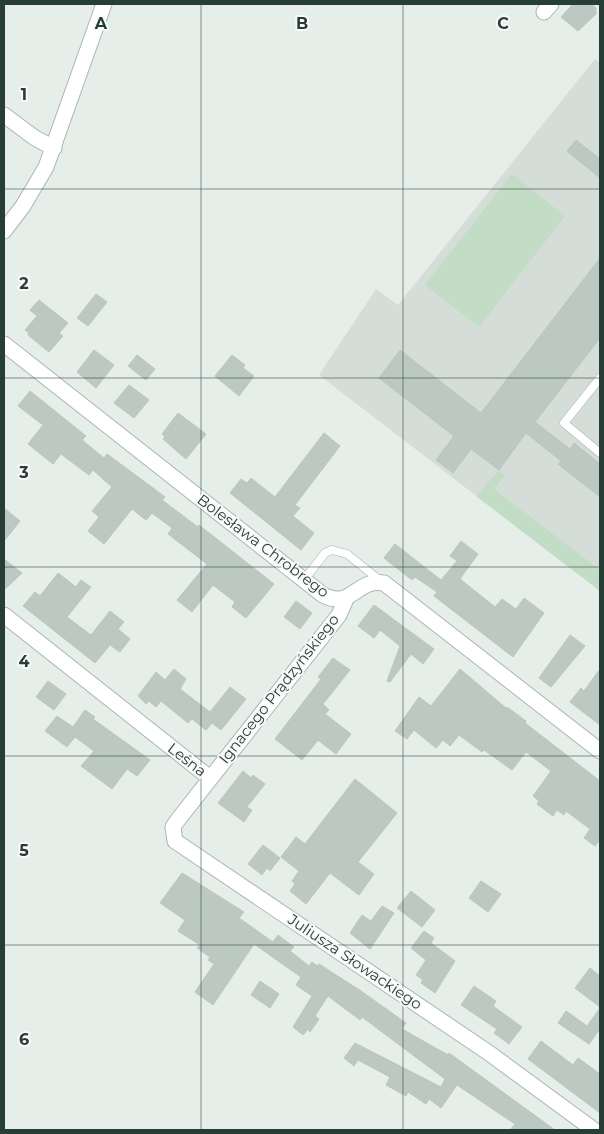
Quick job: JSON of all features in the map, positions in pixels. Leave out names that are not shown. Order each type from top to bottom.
[{"type":"street","points":[[4,231],[35,188],[54,148],[104,4]]},
{"type":"street","points":[[4,115],[35,138],[54,148]]},
{"type":"street","name":"Bolesława Chrobrego","points":[[4,344],[304,580],[331,599],[346,598],[369,583],[384,584]]},
{"type":"street","points":[[384,584],[600,751]]},
{"type":"street","name":"Ignacego Prądzyńskiego","points":[[210,778],[338,615],[346,598]]},
{"type":"street","name":"Leśna","points":[[4,616],[210,778]]},
{"type":"street","name":"Juliusza Słowackiego","points":[[210,778],[174,827],[173,834],[179,845],[489,1053],[594,1130]]},
{"type":"lane","points":[[600,378],[564,423],[600,453]]},
{"type":"lane","points":[[304,580],[325,553],[332,550],[347,554],[384,584]]},
{"type":"shaded area","points":[[595,59],[600,63],[600,591],[319,375],[376,289],[398,305]]},
{"type":"green space","points":[[512,174],[565,216],[479,327],[425,285]]},
{"type":"green space","points":[[499,470],[505,475],[494,489],[600,570],[600,591],[476,496]]},
{"type":"building","points":[[573,4],[591,4],[596,8],[596,14],[578,31],[561,17]]},
{"type":"building","points":[[576,140],[600,159],[600,178],[567,151]]},
{"type":"building","points":[[600,258],[600,338],[535,422],[570,449],[574,443],[600,464],[600,497],[558,464],[561,461],[526,433],[499,470],[471,449],[453,473],[436,460],[454,436],[379,378],[400,350],[481,413]]},
{"type":"building","points":[[96,294],[107,302],[88,326],[77,318]]},
{"type":"building","points":[[39,300],[68,323],[59,333],[63,336],[49,352],[28,335],[29,333],[25,330],[37,316],[30,310]]},
{"type":"building","points":[[94,350],[114,365],[96,388],[77,372]]},
{"type":"building","points":[[137,355],[155,369],[146,380],[128,366]]},
{"type":"building","points":[[232,355],[245,365],[243,368],[254,376],[239,396],[215,376]]},
{"type":"building","points":[[129,385],[149,400],[134,418],[114,403]]},
{"type":"building","points":[[30,391],[86,436],[82,440],[104,458],[107,454],[149,485],[165,497],[162,500],[198,527],[199,525],[274,584],[246,618],[232,607],[235,602],[213,585],[192,612],[177,600],[207,564],[168,534],[172,528],[152,513],[146,520],[132,509],[104,544],[88,531],[99,517],[92,511],[112,487],[93,470],[89,475],[61,454],[53,464],[28,444],[43,425],[18,406]]},
{"type":"building","points":[[178,413],[206,434],[186,459],[163,439],[165,437],[162,434]]},
{"type":"building","points":[[324,433],[340,446],[295,505],[300,508],[293,516],[314,533],[301,550],[230,493],[241,479],[247,483],[251,478],[275,497]]},
{"type":"building","points":[[4,508],[20,521],[4,541]]},
{"type":"building","points":[[461,541],[478,554],[460,579],[495,607],[502,599],[516,609],[524,598],[544,613],[513,657],[434,596],[437,592],[415,577],[412,580],[384,558],[395,544],[441,580],[457,561],[450,556]]},
{"type":"building","points":[[4,559],[22,573],[4,590]]},
{"type":"building","points":[[58,573],[76,587],[81,580],[91,587],[67,617],[91,635],[110,611],[124,622],[118,629],[130,639],[120,652],[110,645],[95,663],[23,606],[35,592],[40,596]]},
{"type":"building","points":[[296,601],[312,613],[300,629],[284,617]]},
{"type":"building","points":[[374,605],[434,649],[423,664],[411,654],[390,682],[387,681],[400,646],[380,630],[374,638],[358,626]]},
{"type":"building","points":[[570,635],[585,646],[551,687],[539,678]]},
{"type":"building","points":[[333,658],[350,670],[323,704],[329,710],[325,714],[351,734],[336,754],[318,740],[302,760],[275,739],[321,679],[318,677]]},
{"type":"building","points":[[174,669],[186,679],[180,689],[210,712],[230,687],[246,699],[221,730],[212,723],[206,730],[192,719],[188,723],[161,701],[156,707],[149,701],[146,704],[138,696],[156,672],[165,680]]},
{"type":"building","points":[[460,669],[506,708],[526,721],[525,723],[600,781],[600,840],[595,846],[584,838],[590,829],[566,811],[564,815],[557,810],[553,816],[537,804],[539,801],[533,796],[551,771],[526,752],[512,770],[484,750],[482,752],[459,735],[450,746],[443,740],[436,748],[414,730],[407,739],[395,731],[419,697],[431,706]]},
{"type":"building","points":[[600,669],[600,725],[570,702],[581,688],[584,691]]},
{"type":"building","points":[[48,681],[66,694],[54,710],[36,697]]},
{"type":"building","points":[[85,710],[95,717],[93,719],[150,760],[137,776],[127,769],[112,789],[81,766],[94,751],[75,737],[67,747],[45,731],[57,716],[73,727]]},
{"type":"building","points":[[243,771],[251,778],[253,775],[265,784],[247,807],[252,810],[244,822],[218,803]]},
{"type":"building","points":[[355,779],[397,813],[358,862],[374,874],[359,895],[330,873],[306,904],[290,891],[295,884],[292,881],[299,871],[281,857],[296,837],[305,844]]},
{"type":"building","points":[[263,845],[280,858],[270,871],[267,868],[262,875],[248,864]]},
{"type":"building","points":[[182,873],[244,912],[239,918],[273,942],[278,935],[294,947],[290,951],[309,966],[312,962],[317,966],[319,964],[361,991],[406,1023],[402,1029],[448,1055],[449,1053],[555,1130],[510,1130],[515,1124],[457,1085],[441,1108],[429,1099],[426,1104],[408,1092],[406,1096],[386,1085],[390,1077],[358,1060],[354,1066],[344,1058],[355,1043],[441,1087],[445,1079],[362,1017],[360,1020],[328,996],[315,1016],[319,1019],[310,1032],[308,1029],[303,1035],[293,1027],[312,996],[296,985],[301,977],[254,944],[213,1005],[195,992],[214,964],[208,960],[210,957],[197,948],[200,945],[178,931],[185,920],[160,903]]},
{"type":"building","points":[[481,881],[501,894],[488,912],[469,898]]},
{"type":"building","points":[[411,891],[435,910],[422,927],[397,908]]},
{"type":"building","points":[[382,906],[394,913],[370,949],[350,933],[362,915],[371,921]]},
{"type":"building","points":[[424,931],[434,938],[431,943],[455,961],[435,993],[421,983],[423,980],[416,975],[426,960],[411,948]]},
{"type":"building","points":[[590,968],[600,976],[600,1007],[575,988]]},
{"type":"building","points":[[260,981],[279,994],[270,1008],[251,995]]},
{"type":"building","points":[[474,986],[496,1001],[493,1006],[522,1027],[509,1044],[494,1033],[497,1029],[461,1005]]},
{"type":"building","points":[[600,1008],[600,1029],[589,1044],[558,1023],[566,1011],[587,1026]]},
{"type":"building","points":[[541,1041],[573,1065],[578,1058],[600,1074],[600,1113],[528,1059]]}]
